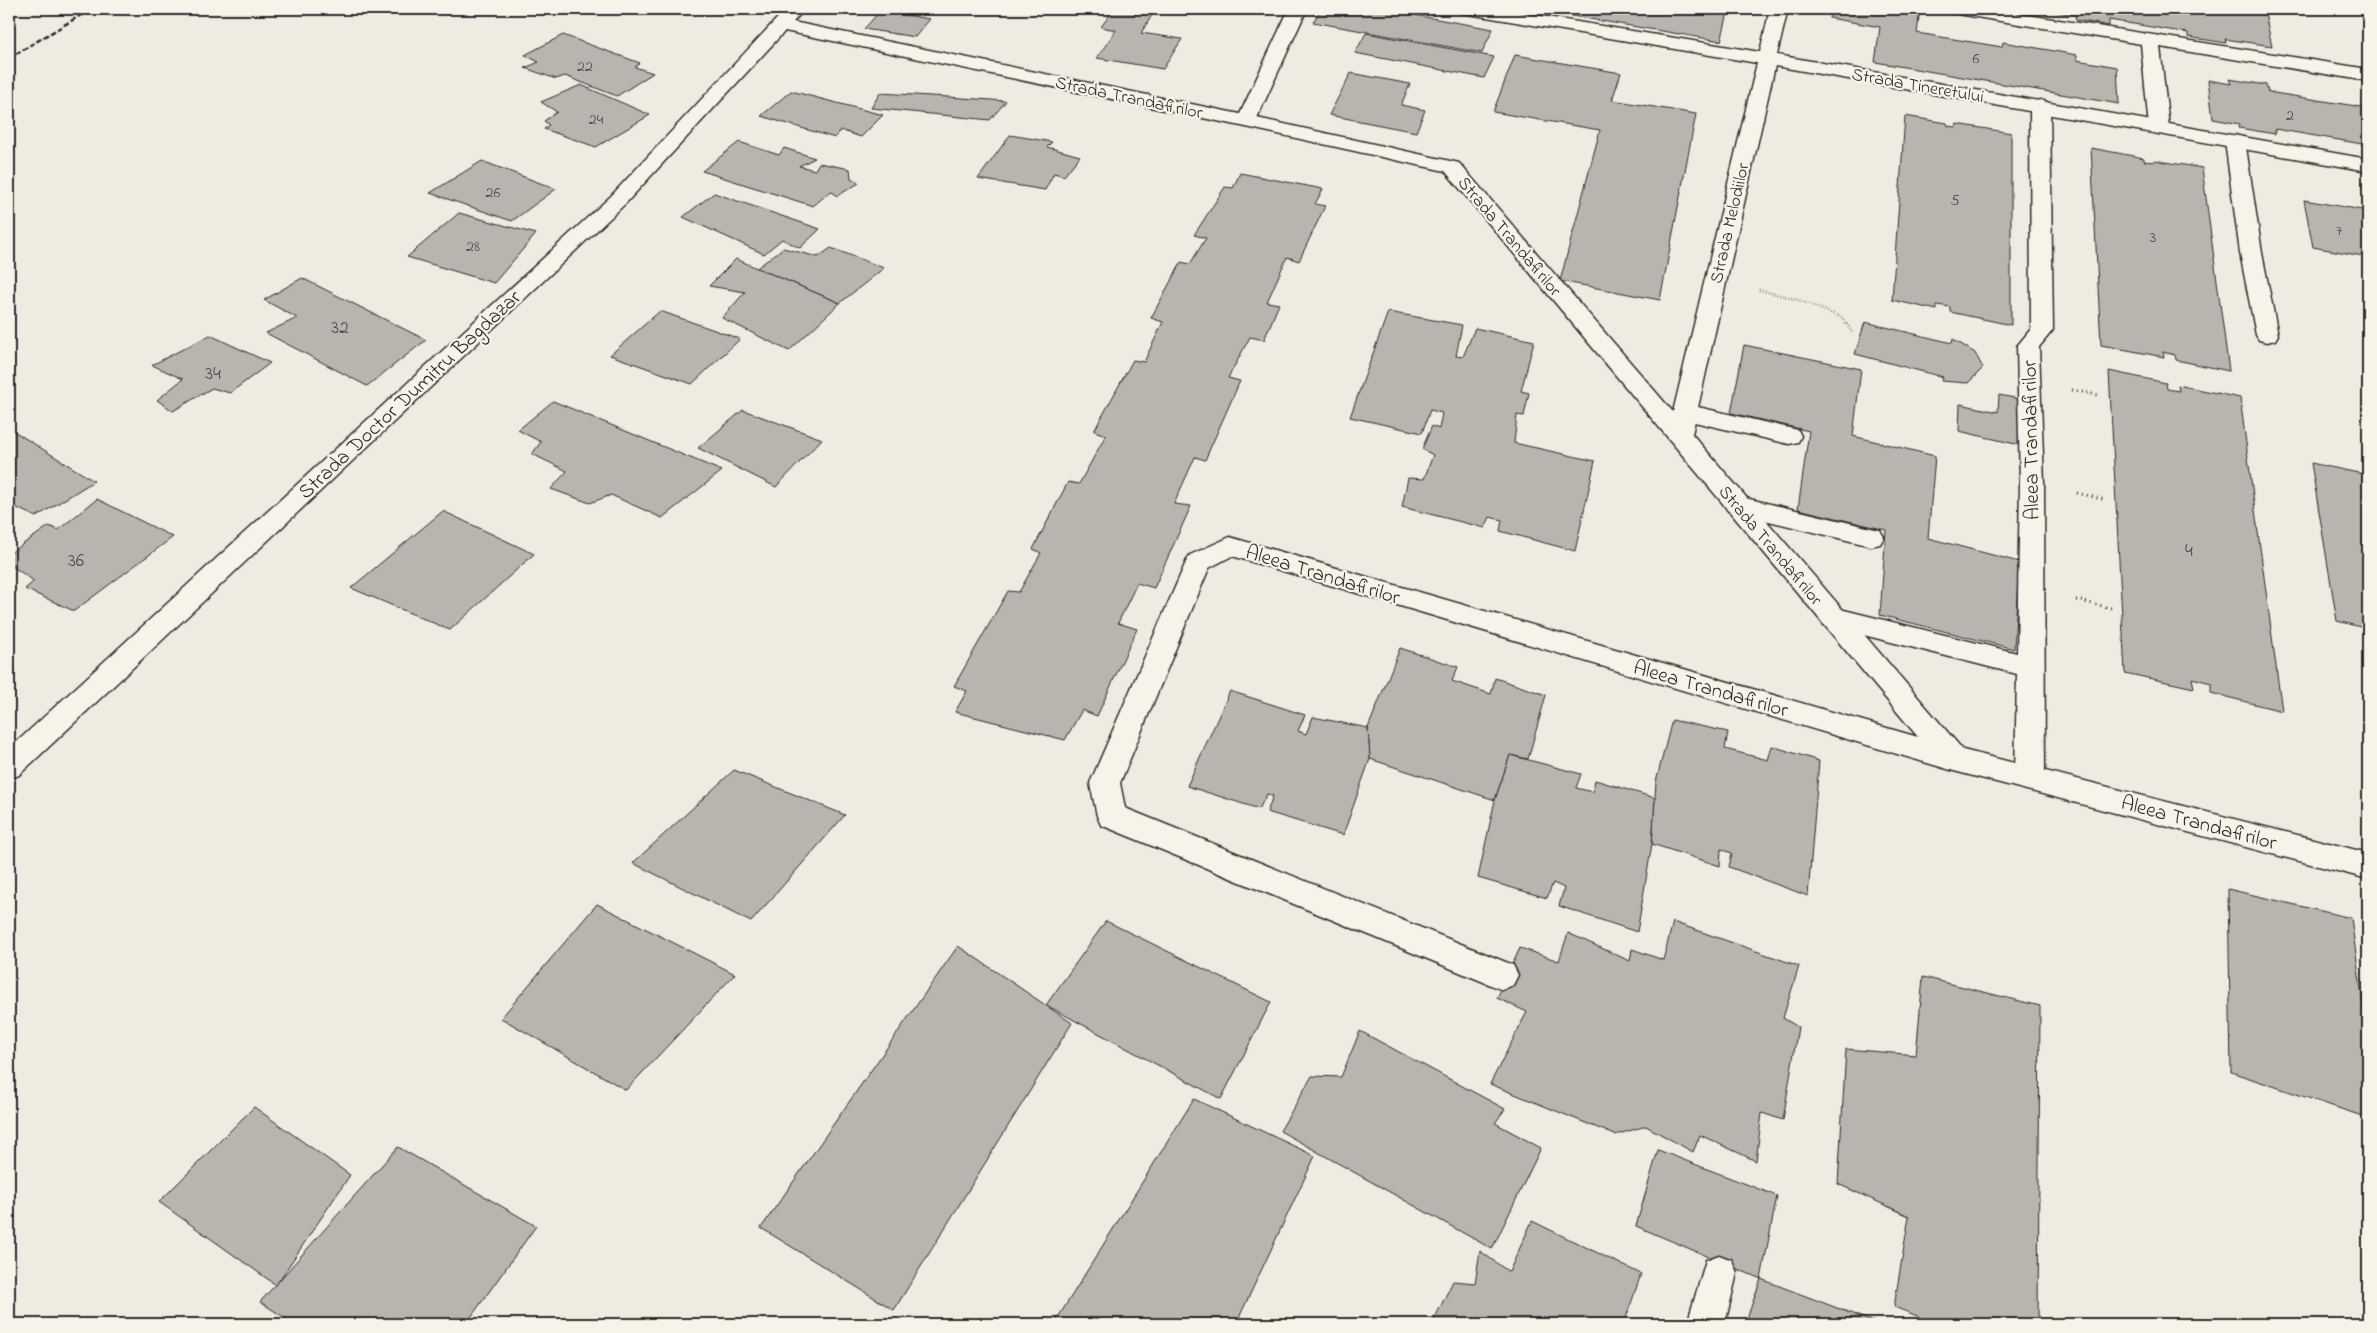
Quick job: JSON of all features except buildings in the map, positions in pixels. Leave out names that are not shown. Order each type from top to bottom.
[{"type":"street","points":[[1246,121],[1298,9]]},
{"type":"street","name":"Strada Tineretului","points":[[1468,9],[2040,106],[2368,165]]},
{"type":"street","name":"Strada Melodiilor","points":[[1679,437],[1779,9]]},
{"type":"street","points":[[1958,9],[2368,75]]},
{"type":"street","name":"Strada Trandafirilor","points":[[788,17],[1452,166],[1679,437],[1954,759]]},
{"type":"street","name":"Strada Doctor Dumitru Bagdazar","points":[[9,767],[618,200],[788,17]]},
{"type":"street","points":[[2150,39],[2159,127]]},
{"type":"street","name":"Aleea Trandafirilor","points":[[2030,778],[2032,466],[2028,346],[2042,330],[2040,106]]},
{"type":"street","points":[[2235,141],[2251,253],[2267,335]]},
{"type":"street","points":[[1685,412],[1789,436]]},
{"type":"street","points":[[1737,505],[1871,537]]},
{"type":"street","name":"Aleea Trandafirilor","points":[[1502,975],[1112,816],[1105,783],[1199,562],[1230,546],[1954,759],[2368,866]]},
{"type":"street","points":[[1832,617],[2032,667]]},
{"type":"street","points":[[1706,1324],[1719,1273]]},
{"type":"path","points":[[1717,279],[1804,302],[1843,318],[1853,334]]},
{"type":"railway","points":[[9,58],[91,9]]}]
